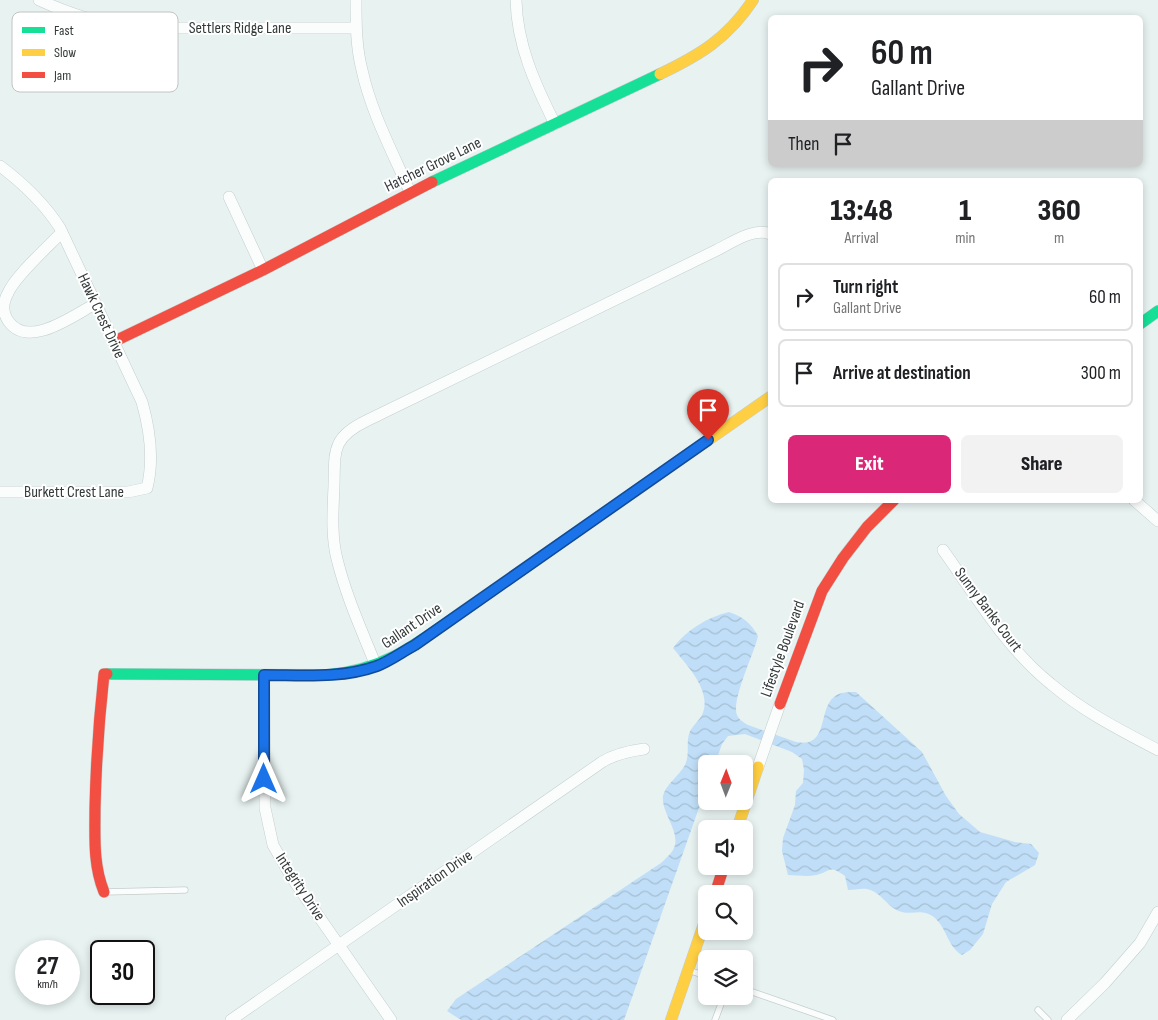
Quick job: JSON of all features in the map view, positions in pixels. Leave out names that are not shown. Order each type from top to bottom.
[{"type":"street","name":"Settlers Ridge Lane","points":[[39,0],[68,12]]},
{"type":"street","points":[[356,0],[356,28],[361,68],[371,101],[410,192]]},
{"type":"street","points":[[516,0],[520,40],[542,98],[555,124]]},
{"type":"street","name":"Hatcher Grove Lane","points":[[113,342],[263,270],[410,192],[712,48],[740,20],[753,0]]},
{"type":"street","name":"Settlers Ridge Lane","points":[[178,27],[356,28]]},
{"type":"street","name":"Hawk Crest Drive","points":[[0,166],[19,180],[34,195],[52,216],[62,232],[142,402],[146,414],[151,453],[150,478],[147,488]]},
{"type":"street","points":[[229,198],[263,270]]},
{"type":"street","points":[[62,232],[13,284],[6,299],[5,316],[14,328],[20,331],[26,333],[39,332],[95,304]]},
{"type":"street","points":[[376,666],[344,584],[336,557],[332,511],[335,456],[338,443],[344,434],[350,428],[717,250],[752,234],[767,233]]},
{"type":"street","points":[[1143,322],[1158,311]]},
{"type":"street","name":"Gallant Drive","points":[[104,892],[98,880],[94,857],[95,772],[104,674],[344,674],[376,666],[415,645],[768,398]]},
{"type":"street","name":"Burkett Crest Lane","points":[[0,492],[128,492],[147,488]]},
{"type":"street","name":"Lifestyle Boulevard","points":[[740,820],[822,591],[843,558],[867,527],[891,503]]},
{"type":"street","points":[[1137,503],[1158,521]]},
{"type":"street","name":"Sunny Banks Court","points":[[943,550],[1009,642],[1050,684],[1097,718],[1158,750]]},
{"type":"street","name":"Integrity Drive","points":[[264,675],[264,796],[270,835],[281,861],[391,1020]]},
{"type":"street","name":"Inspiration Drive","points":[[231,1020],[602,762],[628,751],[644,749]]},
{"type":"street","points":[[1067,1020],[1105,983],[1140,943],[1158,912]]},
{"type":"street","points":[[671,1020],[698,940]]},
{"type":"lane","points":[[104,892],[185,890]]},
{"type":"lane","points":[[688,970],[698,973]]},
{"type":"lane","points":[[753,992],[833,1020]]},
{"type":"lane","points":[[715,1020],[721,1005]]},
{"type":"lane","points":[[1038,1010],[1048,1020]]},
{"type":"water","points":[[729,612],[746,621],[758,636],[737,699],[737,715],[741,721],[796,742],[806,743],[814,740],[818,734],[829,703],[834,697],[841,693],[856,692],[922,752],[946,796],[959,814],[980,832],[1015,842],[1031,844],[1039,853],[1035,865],[1006,882],[992,904],[983,934],[970,950],[962,955],[950,943],[935,918],[926,913],[907,913],[897,910],[877,893],[867,889],[848,890],[845,876],[835,870],[813,876],[788,875],[782,851],[783,838],[795,805],[796,791],[803,783],[804,770],[802,759],[792,752],[745,734],[728,736],[722,744],[718,755],[698,755],[698,810],[624,1020],[461,1020],[447,1011],[456,999],[661,863],[672,852],[675,836],[665,809],[663,796],[685,765],[689,734],[702,715],[704,706],[704,697],[697,679],[673,648],[684,635],[713,617]]},
{"type":"traffic: fast","points":[[432,182],[660,74]]},
{"type":"traffic: fast","points":[[1143,322],[1158,311]]},
{"type":"traffic: fast","points":[[107,674],[326,675],[346,673],[396,656],[456,616]]},
{"type":"traffic: slow","points":[[660,74],[688,60],[712,44],[734,25],[753,0]]},
{"type":"traffic: slow","points":[[456,616],[768,398]]},
{"type":"traffic: slow","points":[[740,820],[758,767]]},
{"type":"traffic: slow","points":[[671,1020],[698,940]]},
{"type":"traffic: jam","points":[[113,342],[263,270],[432,182]]},
{"type":"traffic: jam","points":[[780,704],[822,591],[843,558],[867,527],[891,503]]},
{"type":"traffic: jam","points":[[104,892],[96,861],[95,808],[104,674],[107,674]]},
{"type":"traffic: jam","points":[[718,885],[721,875]]},
{"type":"route","points":[[264,779],[264,675],[344,674],[361,671],[385,662],[415,645],[708,440]]}]
